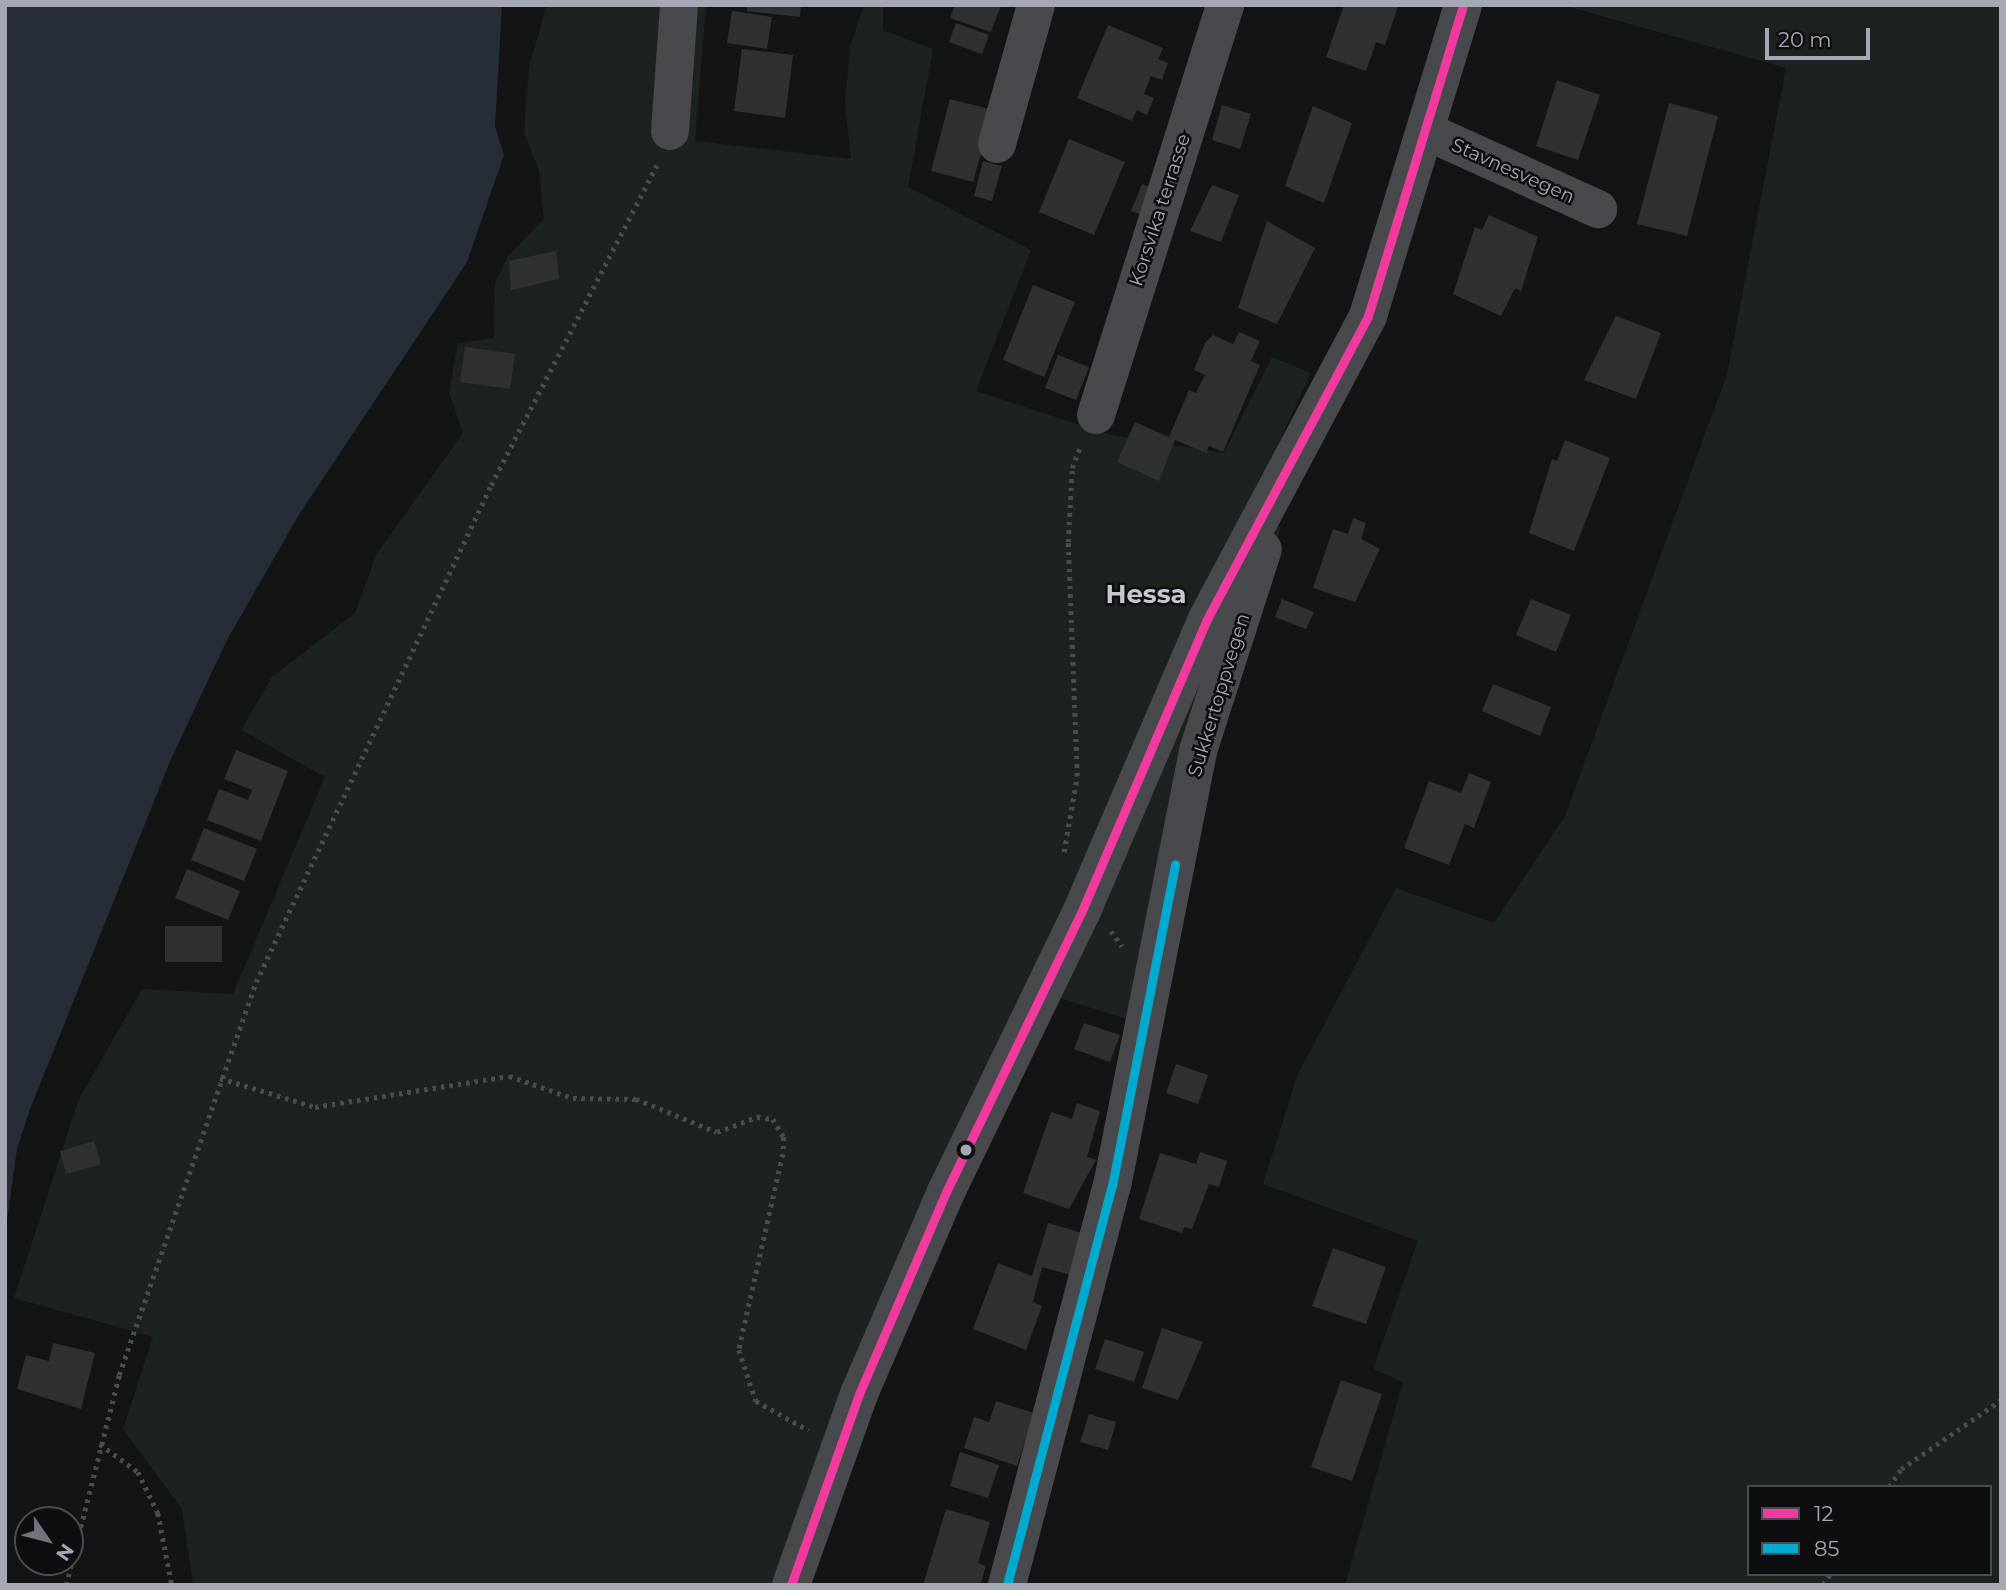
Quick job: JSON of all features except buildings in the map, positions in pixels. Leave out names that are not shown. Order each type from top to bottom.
[{"type":"street","points":[[670,131],[679,5]]},
{"type":"street","points":[[997,145],[1037,5]]},
{"type":"street","name":"Korsvika terrasse","points":[[1096,415],[1225,5]]},
{"type":"street","name":"Stavnesvegen","points":[[791,1585],[841,1443],[946,1192],[1086,902],[1206,621],[1368,316],[1428,132],[1463,5]]},
{"type":"street","name":"Stavnesvegen","points":[[1428,132],[1598,209]]},
{"type":"street","name":"Sukkertoppvegen","points":[[1007,1585],[1112,1186],[1198,751],[1265,545],[1268,501]]},
{"type":"path","points":[[66,1585],[100,1444],[220,1077],[304,875],[670,131]]},
{"type":"path","points":[[1061,864],[1077,776],[1069,493],[1072,468],[1096,415]]},
{"type":"path","points":[[220,1077],[315,1107],[362,1094],[509,1076],[573,1098],[636,1099],[717,1132],[757,1117],[773,1119],[784,1137],[783,1154],[743,1310],[743,1370],[771,1414],[841,1443]]},
{"type":"path","points":[[1890,1485],[1901,1469],[2001,1400]]},
{"type":"path","points":[[100,1444],[138,1472],[158,1513],[172,1585]]},
{"type":"shaded area","points":[[5,5],[502,5],[495,126],[504,155],[467,262],[300,513],[227,640],[171,759],[30,1109],[17,1149],[5,1234]]},
{"type":"shaded area","points":[[547,5],[706,5],[695,141],[851,159],[845,104],[850,47],[864,5],[883,5],[883,30],[933,49],[908,187],[1031,250],[976,391],[1111,435],[1224,453],[1272,357],[1311,373],[1244,518],[1281,526],[1209,762],[1156,1028],[1030,989],[779,1585],[193,1585],[182,1509],[123,1429],[153,1337],[14,1298],[78,1101],[142,989],[233,994],[325,777],[241,730],[272,677],[355,613],[376,555],[463,433],[449,393],[458,343],[494,338],[495,283],[508,256],[544,219],[539,170],[524,133],[529,66]]},
{"type":"shaded area","points":[[1563,5],[2001,5],[2001,1585],[1345,1585],[1403,1382],[1373,1369],[1418,1241],[1263,1184],[1297,1076],[1396,888],[1494,923],[1565,816],[1727,374],[1786,68]]},
{"type":"transit line","name":"12","points":[[791,1585],[859,1394],[946,1192],[1081,913],[1206,621],[1368,316],[1463,5]]},
{"type":"transit line","name":"85","points":[[1007,1585],[1112,1186],[1175,864]]},
{"type":"district","name":"Hessa","points":[[1146,595]]}]
